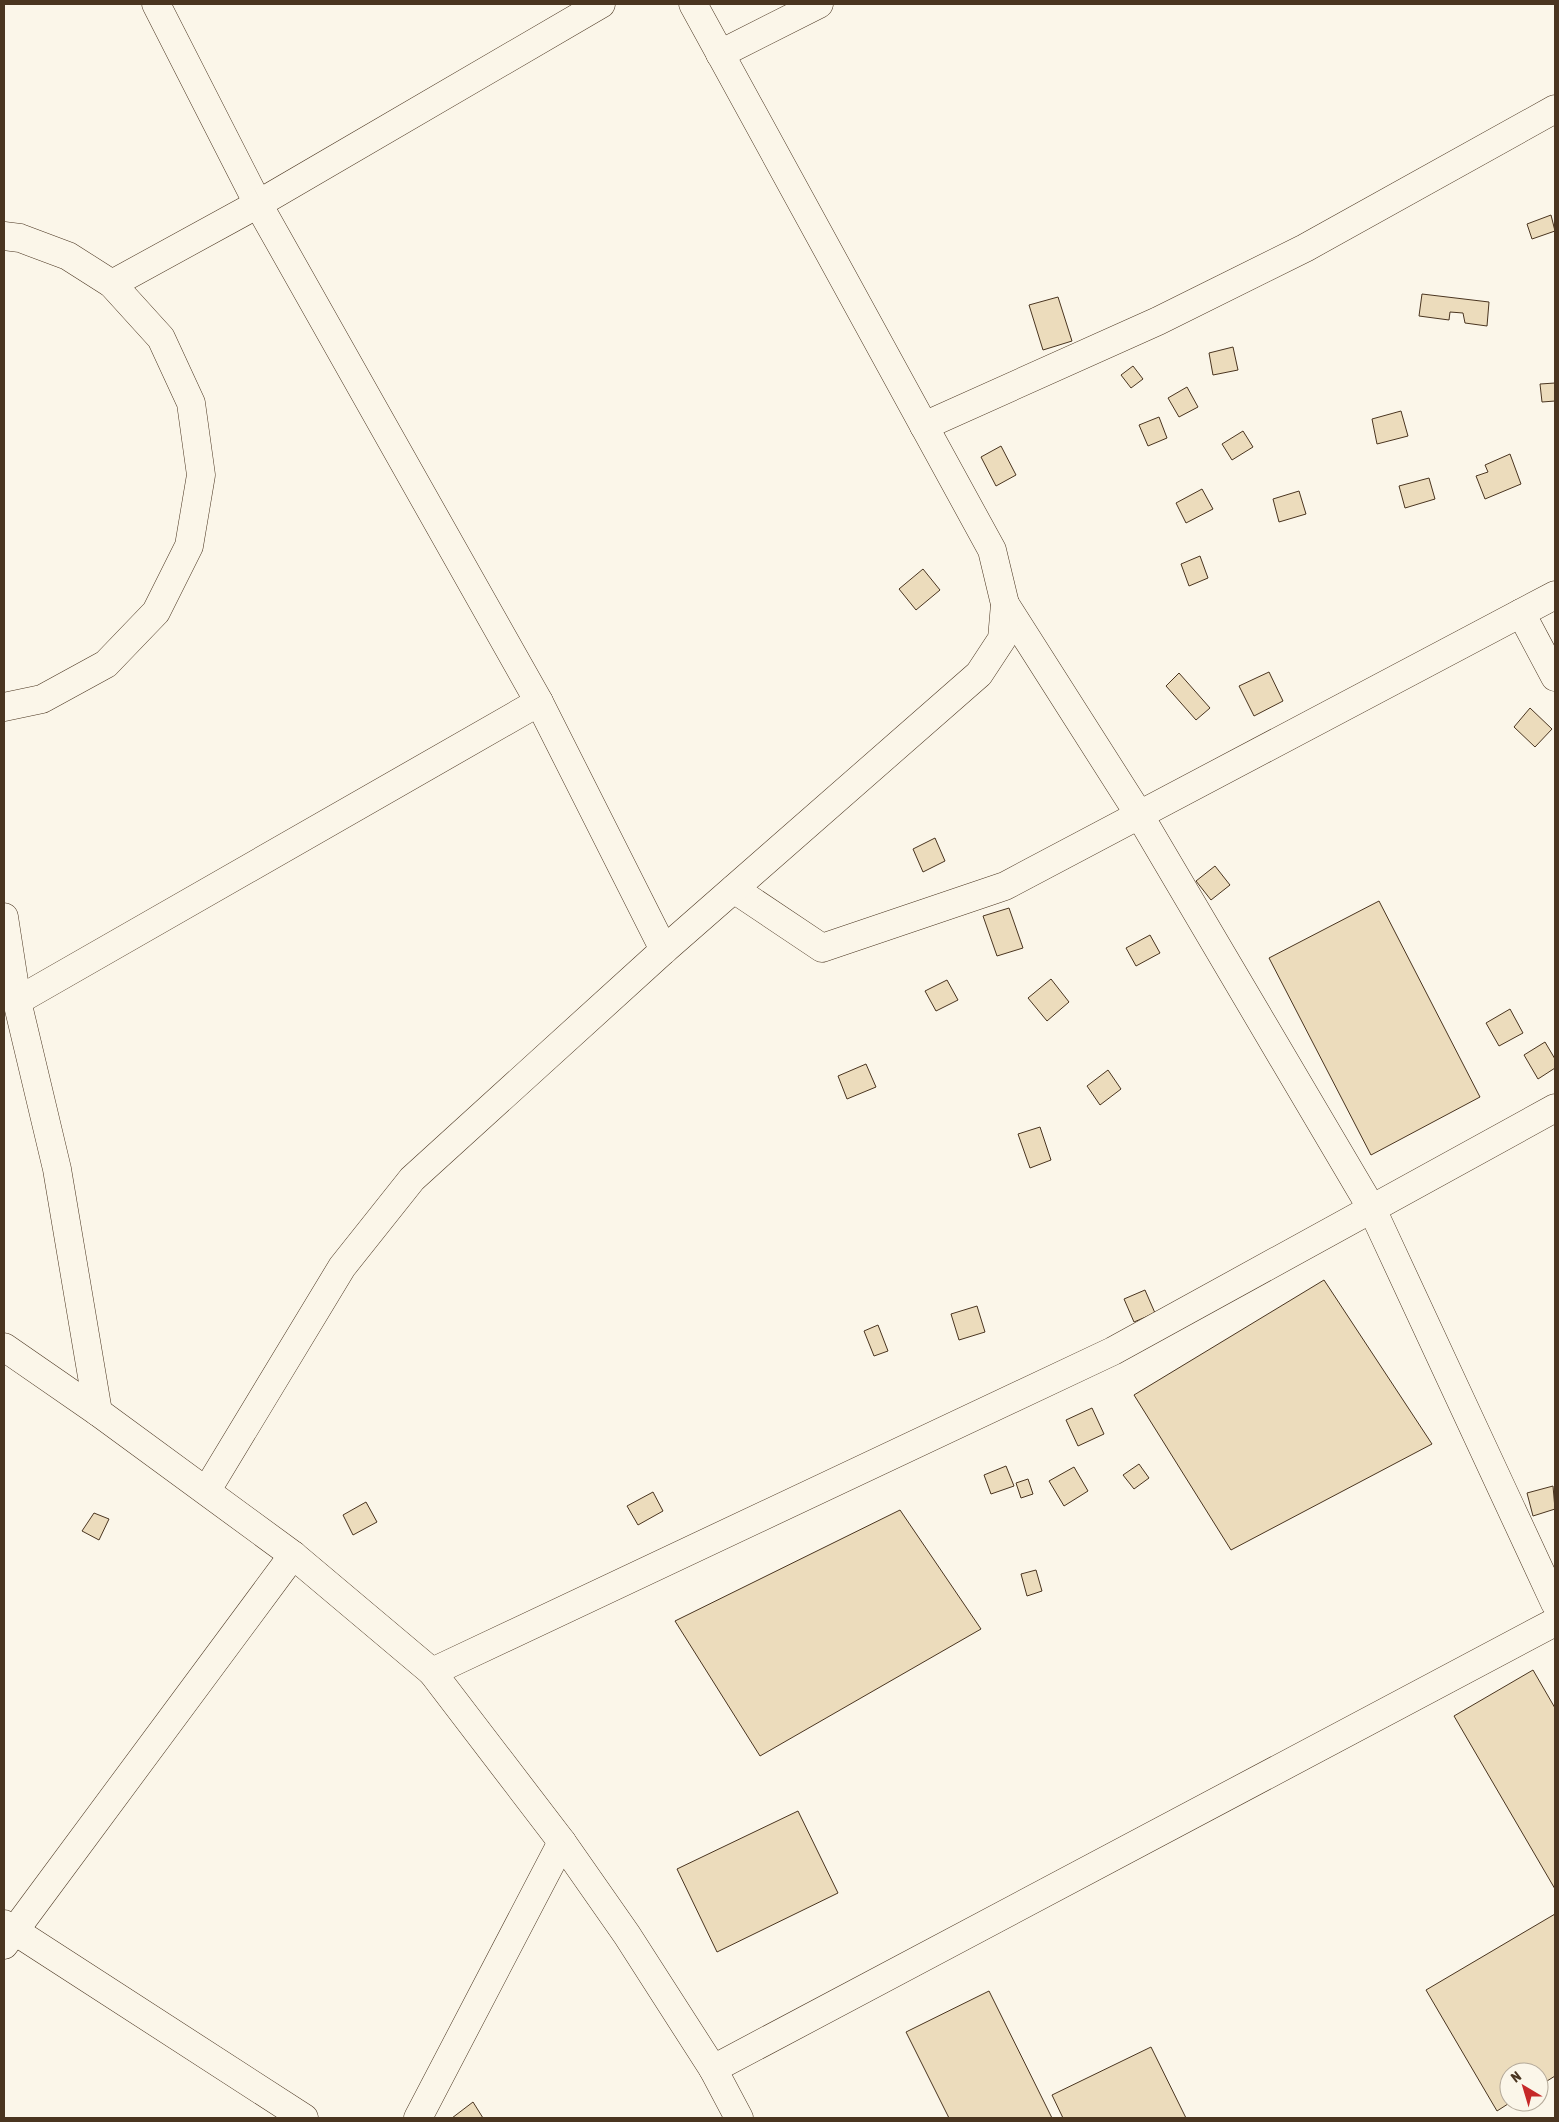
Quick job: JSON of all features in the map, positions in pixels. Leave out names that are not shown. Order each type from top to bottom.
[{"type":"street","points":[[156,4],[258,204],[539,702],[664,950]]},
{"type":"street","points":[[112,284],[258,204],[601,4]]},
{"type":"street","points":[[206,1490],[342,1267],[412,1179],[664,950],[979,674],[1002,639],[1005,604],[992,550],[693,4]]},
{"type":"street","points":[[720,54],[819,4]]},
{"type":"street","points":[[924,426],[1158,321],[1296,252],[1555,109]]},
{"type":"street","points":[[4,236],[20,238],[68,256],[112,284],[161,338],[191,403],[201,475],[189,546],[156,612],[106,664],[42,699],[4,707]]},
{"type":"street","points":[[734,889],[822,948],[1005,886],[1555,595]]},
{"type":"street","points":[[1005,604],[1140,816],[1372,1209],[1555,1603]]},
{"type":"street","points":[[1521,613],[1555,677]]},
{"type":"street","points":[[17,1001],[539,702]]},
{"type":"street","points":[[4,917],[17,1001],[57,1169],[98,1412]]},
{"type":"street","points":[[432,1672],[1112,1351],[1555,1108]]},
{"type":"street","points":[[4,1347],[98,1412],[293,1555],[432,1672],[562,1842],[627,1935],[713,2069],[739,2118]]},
{"type":"street","points":[[293,1555],[7,1933],[304,2118]]},
{"type":"street","points":[[713,2069],[1555,1622]]},
{"type":"street","points":[[418,2118],[562,1842]]},
{"type":"building","points":[[1551,215],[1555,231],[1532,239],[1527,224]]},
{"type":"building","points":[[1422,294],[1489,302],[1487,326],[1465,323],[1463,313],[1450,312],[1449,320],[1419,316]]},
{"type":"building","points":[[1058,297],[1072,341],[1043,350],[1029,305]]},
{"type":"building","points":[[1233,347],[1238,370],[1213,375],[1209,353]]},
{"type":"building","points":[[1133,366],[1143,379],[1131,388],[1121,375]]},
{"type":"building","points":[[1555,383],[1555,401],[1542,402],[1540,384]]},
{"type":"building","points":[[1187,387],[1198,407],[1179,417],[1168,398]]},
{"type":"building","points":[[1401,411],[1408,436],[1377,444],[1372,419]]},
{"type":"building","points":[[1159,417],[1167,438],[1148,446],[1139,425]]},
{"type":"building","points":[[1243,431],[1253,447],[1232,460],[1222,444]]},
{"type":"building","points":[[1001,446],[1016,475],[996,486],[981,457]]},
{"type":"building","points":[[1510,454],[1521,484],[1485,499],[1476,476],[1488,472],[1485,465]]},
{"type":"building","points":[[1429,478],[1435,499],[1405,508],[1399,486]]},
{"type":"building","points":[[1202,489],[1213,509],[1186,523],[1176,503]]},
{"type":"building","points":[[1299,491],[1306,514],[1279,522],[1273,499]]},
{"type":"building","points":[[1200,556],[1208,578],[1189,586],[1181,564]]},
{"type":"building","points":[[923,569],[940,590],[916,610],[899,589]]},
{"type":"building","points":[[1269,672],[1283,701],[1254,716],[1239,686]]},
{"type":"building","points":[[1179,673],[1210,708],[1196,720],[1166,686]]},
{"type":"building","points":[[1530,708],[1552,729],[1535,747],[1514,727]]},
{"type":"building","points":[[935,838],[945,861],[923,872],[913,849]]},
{"type":"building","points":[[1215,866],[1230,885],[1211,900],[1196,881]]},
{"type":"building","points":[[1379,901],[1480,1097],[1371,1155],[1269,958]]},
{"type":"building","points":[[1009,908],[1023,948],[997,956],[983,916]]},
{"type":"building","points":[[1150,935],[1160,953],[1136,966],[1126,948]]},
{"type":"building","points":[[1051,979],[1069,1002],[1047,1021],[1028,998]]},
{"type":"building","points":[[947,980],[958,1000],[936,1011],[925,991]]},
{"type":"building","points":[[1510,1009],[1523,1033],[1499,1046],[1486,1023]]},
{"type":"building","points":[[1545,1042],[1555,1059],[1555,1068],[1538,1079],[1524,1055]]},
{"type":"building","points":[[866,1064],[876,1087],[847,1099],[838,1076]]},
{"type":"building","points":[[1108,1070],[1121,1089],[1100,1105],[1087,1086]]},
{"type":"building","points":[[1040,1127],[1051,1160],[1030,1168],[1018,1134]]},
{"type":"building","points":[[1324,1280],[1432,1444],[1231,1550],[1134,1395]]},
{"type":"building","points":[[1145,1290],[1155,1313],[1134,1322],[1124,1299]]},
{"type":"building","points":[[977,1306],[985,1332],[959,1340],[951,1314]]},
{"type":"building","points":[[878,1325],[888,1351],[874,1356],[864,1331]]},
{"type":"building","points":[[1092,1408],[1104,1434],[1078,1446],[1066,1420]]},
{"type":"building","points":[[1139,1464],[1149,1478],[1134,1489],[1123,1475]]},
{"type":"building","points":[[1006,1466],[1014,1486],[991,1494],[984,1475]]},
{"type":"building","points":[[1074,1467],[1088,1491],[1064,1506],[1049,1481]]},
{"type":"building","points":[[1028,1479],[1033,1494],[1021,1498],[1016,1483]]},
{"type":"building","points":[[1553,1486],[1555,1509],[1533,1516],[1527,1493]]},
{"type":"building","points":[[653,1492],[663,1511],[638,1525],[627,1506]]},
{"type":"building","points":[[366,1502],[377,1522],[353,1535],[343,1515]]},
{"type":"building","points":[[900,1510],[981,1629],[760,1756],[675,1621]]},
{"type":"building","points":[[94,1513],[109,1519],[99,1540],[82,1531]]},
{"type":"building","points":[[1036,1570],[1042,1591],[1027,1596],[1021,1574]]},
{"type":"building","points":[[1533,1670],[1555,1708],[1555,1889],[1454,1716]]},
{"type":"building","points":[[798,1811],[838,1893],[717,1952],[677,1869]]},
{"type":"building","points":[[1555,1914],[1555,2076],[1549,2080],[1549,2062],[1499,2062],[1499,2110],[1497,2111],[1426,1990]]},
{"type":"building","points":[[989,1991],[1052,2118],[949,2118],[906,2032]]},
{"type":"building","points":[[1151,2047],[1186,2118],[1063,2118],[1052,2095]]},
{"type":"building","points":[[473,2102],[483,2118],[452,2118]]}]
